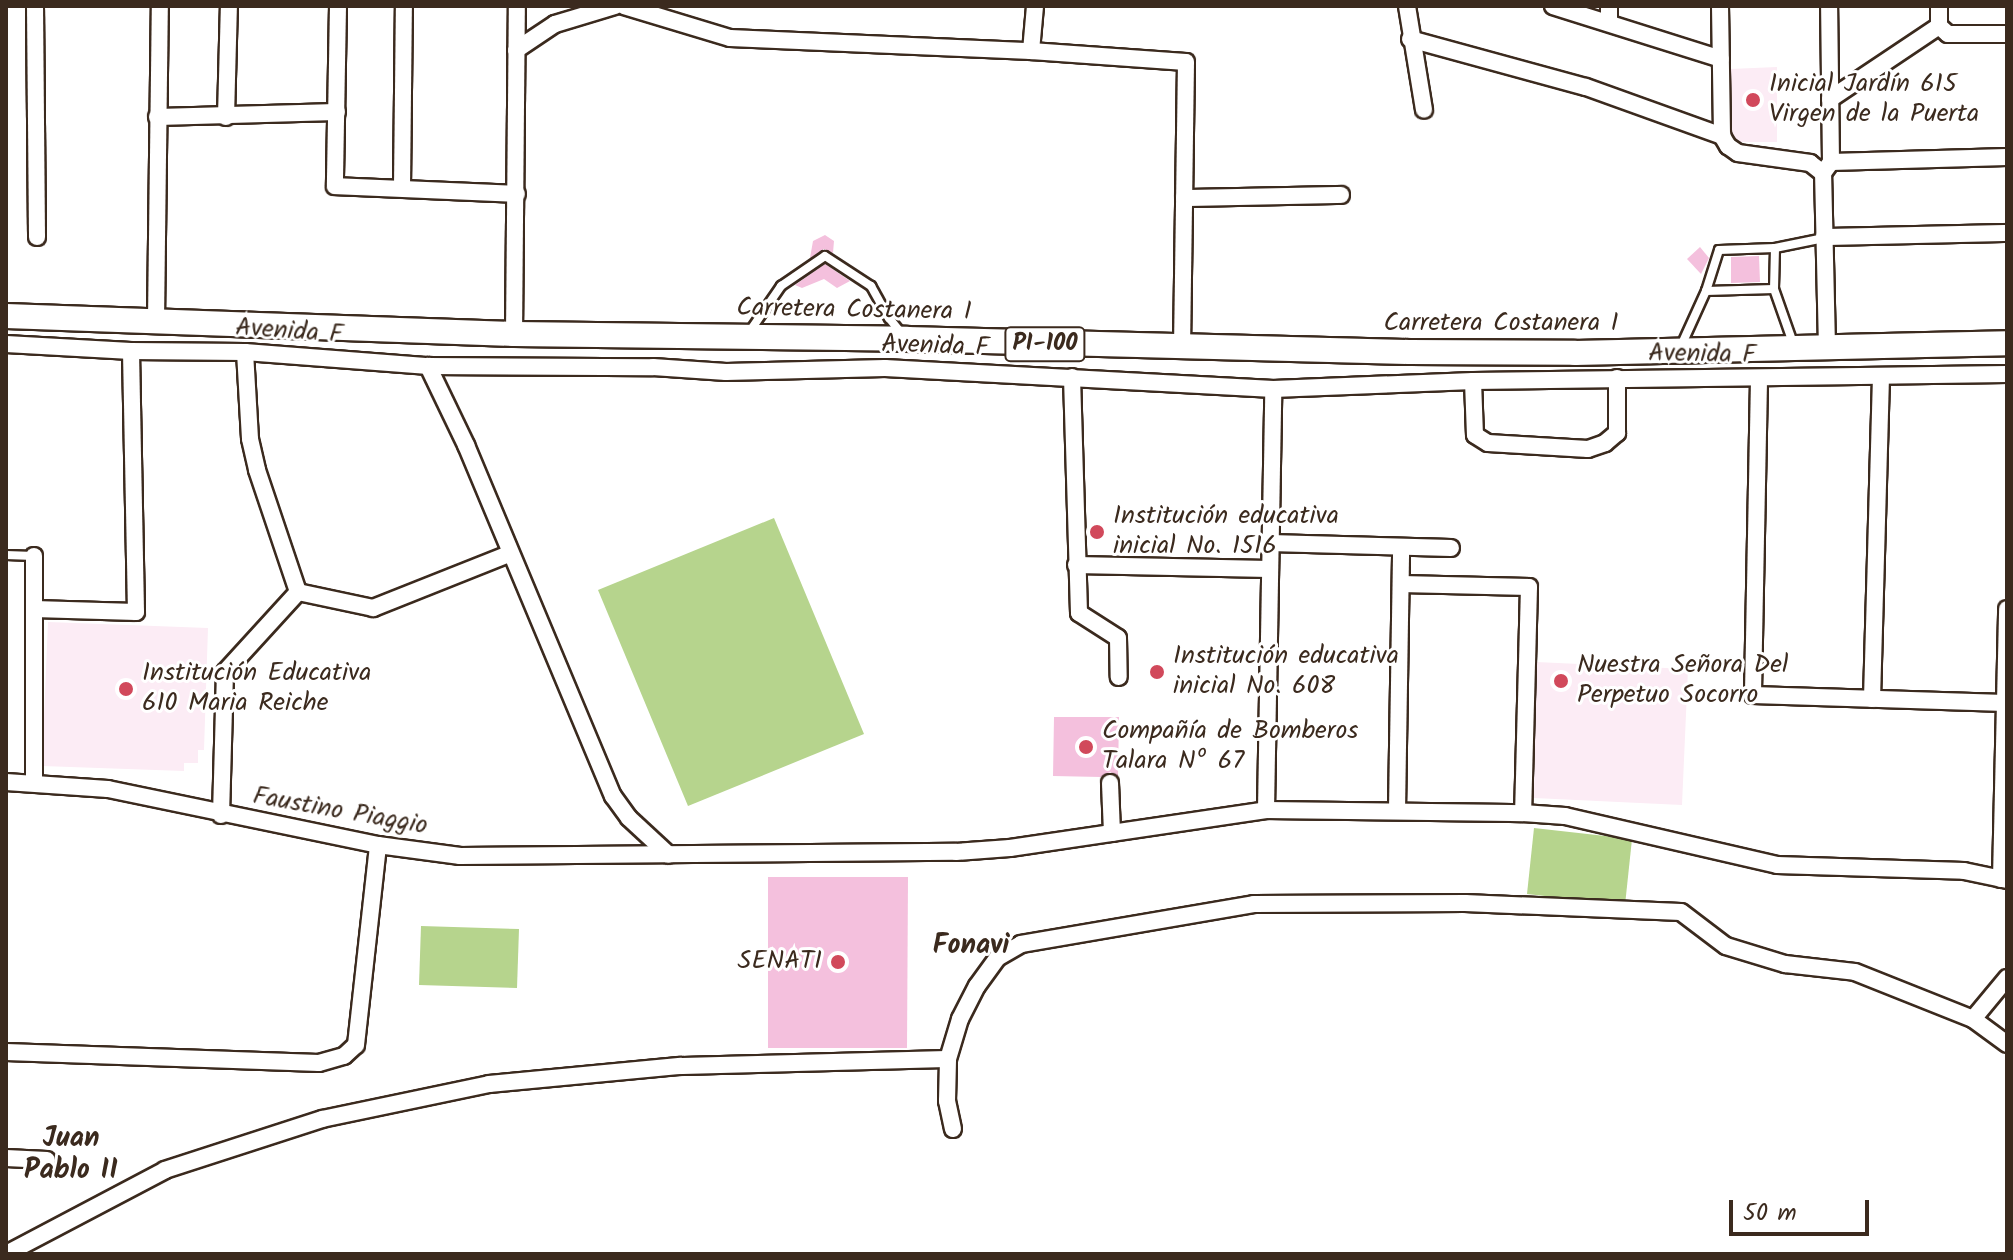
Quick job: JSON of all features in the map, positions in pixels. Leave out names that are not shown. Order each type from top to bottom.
[{"type":"main road","name":"Carretera Costanera I","points":[[6,303],[83,317]]},
{"type":"main road","name":"Carretera Costanera I","points":[[6,316],[514,334],[907,339],[1182,349],[1480,353],[2007,343]]},
{"type":"street","points":[[35,6],[37,237]]},
{"type":"street","points":[[156,320],[160,6]]},
{"type":"street","points":[[226,117],[229,6]]},
{"type":"street","points":[[338,6],[335,186],[517,194]]},
{"type":"street","points":[[402,187],[404,6]]},
{"type":"street","points":[[514,334],[517,6]]},
{"type":"street","points":[[516,50],[555,24],[615,6]]},
{"type":"street","points":[[624,6],[730,38],[1031,51],[1186,62],[1182,349]]},
{"type":"street","points":[[1031,51],[1035,6]]},
{"type":"street","points":[[1407,6],[1424,110]]},
{"type":"street","points":[[1553,6],[1609,14],[1721,59]]},
{"type":"street","points":[[1720,6],[1722,136]]},
{"type":"street","points":[[1827,347],[1824,237],[1830,99],[1829,6]]},
{"type":"street","points":[[1939,6],[1939,26],[1948,34],[2007,34]]},
{"type":"street","points":[[1830,99],[1939,26]]},
{"type":"street","points":[[1410,39],[1586,87],[1722,136],[1738,153],[1827,168],[2007,157]]},
{"type":"street","points":[[157,117],[337,112]]},
{"type":"street","points":[[1184,198],[1341,195]]},
{"type":"street","points":[[1824,237],[2007,233]]},
{"type":"street","name":"Avenida F","points":[[6,344],[131,351],[245,352],[428,366],[653,367],[726,372],[885,368],[1273,389],[1617,378],[1759,380],[2007,374]]},
{"type":"street","points":[[34,609],[136,612],[131,351]]},
{"type":"street","points":[[245,352],[250,439],[257,470],[298,592]]},
{"type":"street","points":[[428,366],[466,445],[509,554],[613,796],[629,818],[669,855]]},
{"type":"street","points":[[1072,377],[1079,613],[1118,638],[1119,677]]},
{"type":"street","points":[[1473,381],[1475,435],[1488,443],[1588,449],[1605,443],[1617,433],[1617,378]]},
{"type":"street","points":[[1872,699],[1881,378]]},
{"type":"street","points":[[1759,380],[1753,695],[2005,703]]},
{"type":"street","points":[[1266,810],[1273,389]]},
{"type":"street","points":[[1270,543],[1451,548]]},
{"type":"street","points":[[1397,811],[1401,547]]},
{"type":"street","points":[[298,592],[373,608],[509,554]]},
{"type":"street","points":[[34,556],[34,783]]},
{"type":"street","points":[[1076,565],[1269,569]]},
{"type":"street","points":[[1401,584],[1529,587],[1523,813]]},
{"type":"street","points":[[221,815],[225,672],[298,592]]},
{"type":"street","points":[[2004,880],[2007,609]]},
{"type":"street","name":"Faustino Piaggio","points":[[6,782],[108,789],[221,815],[378,845],[460,856],[956,852],[1266,810],[1397,811],[1565,816],[1777,865],[1964,871],[2004,880]]},
{"type":"street","points":[[1110,783],[1112,833]]},
{"type":"street","points":[[6,1052],[319,1063],[344,1056],[356,1045],[378,845]]},
{"type":"street","points":[[953,1129],[947,1101],[948,1059],[960,1019],[977,986],[997,958],[1021,944],[1254,904],[1465,903],[1681,912],[1726,946],[1785,964],[1855,972],[1973,1019],[2007,1044]]},
{"type":"street","points":[[1973,1019],[2007,978]]},
{"type":"street","points":[[6,1254],[165,1170],[322,1119],[368,1109],[489,1084],[681,1066],[948,1059]]},
{"type":"street","points":[[6,1158],[47,1160]]},
{"type":"lane","points":[[1679,351],[1706,291],[1719,250],[1775,248],[1824,237]]},
{"type":"lane","points":[[1775,248],[1774,289],[1794,348]]},
{"type":"lane","points":[[744,337],[781,286],[825,256],[871,286],[889,318],[907,339]]},
{"type":"lane","points":[[1706,291],[1774,289]]},
{"type":"lane","points":[[6,555],[34,556]]},
{"type":"shaded area","name":"Inicial Jardín 615 Virgen de la Puerta","points":[[1777,67],[1777,142],[1737,142],[1729,132],[1730,69]]},
{"type":"shaded area","name":"Institución Educativa 610 Maria Reiche","points":[[48,622],[208,628],[204,750],[198,750],[198,763],[184,763],[184,771],[42,766]]},
{"type":"shaded area","points":[[1536,662],[1688,669],[1682,805],[1534,798]]},
{"type":"green space","points":[[774,518],[864,734],[688,806],[598,590]]},
{"type":"green space","points":[[1534,828],[1632,839],[1625,905],[1527,894]]},
{"type":"green space","points":[[421,926],[519,929],[517,988],[419,985]]},
{"type":"building","points":[[825,235],[834,241],[833,253],[824,249],[810,258],[813,241]]},
{"type":"building","points":[[1700,247],[1709,258],[1701,274],[1687,259]]},
{"type":"building","points":[[1759,256],[1760,282],[1731,283],[1731,257]]},
{"type":"building","points":[[825,264],[850,281],[837,288],[824,279],[802,288],[795,285]]},
{"type":"building","name":"Compañía de Bomberos Talara Nº 67","points":[[1054,717],[1119,717],[1118,776],[1110,772],[1101,777],[1053,776]]},
{"type":"building","name":"SENATI","points":[[768,877],[908,877],[907,1048],[768,1048]]},
{"type":"place","name":"Inicial Jardín 615 Virgen de la Puerta","points":[[1753,100]]},
{"type":"place","name":"Institución educativa inicial No. 1516","points":[[1097,532]]},
{"type":"place","name":"Institución educativa inicial No. 608","points":[[1157,672]]},
{"type":"place","name":"Nuestra Señora Del Perpetuo Socorro","points":[[1561,681]]},
{"type":"place","name":"Institución Educativa 610 Maria Reiche","points":[[126,689]]},
{"type":"place","name":"Compañía de Bomberos Talara Nº 67","points":[[1086,747]]},
{"type":"place","name":"SENATI","points":[[838,962]]},
{"type":"district","name":"Fonavi","points":[[971,946]]},
{"type":"district","name":"Juan Pablo II","points":[[71,1155]]}]
